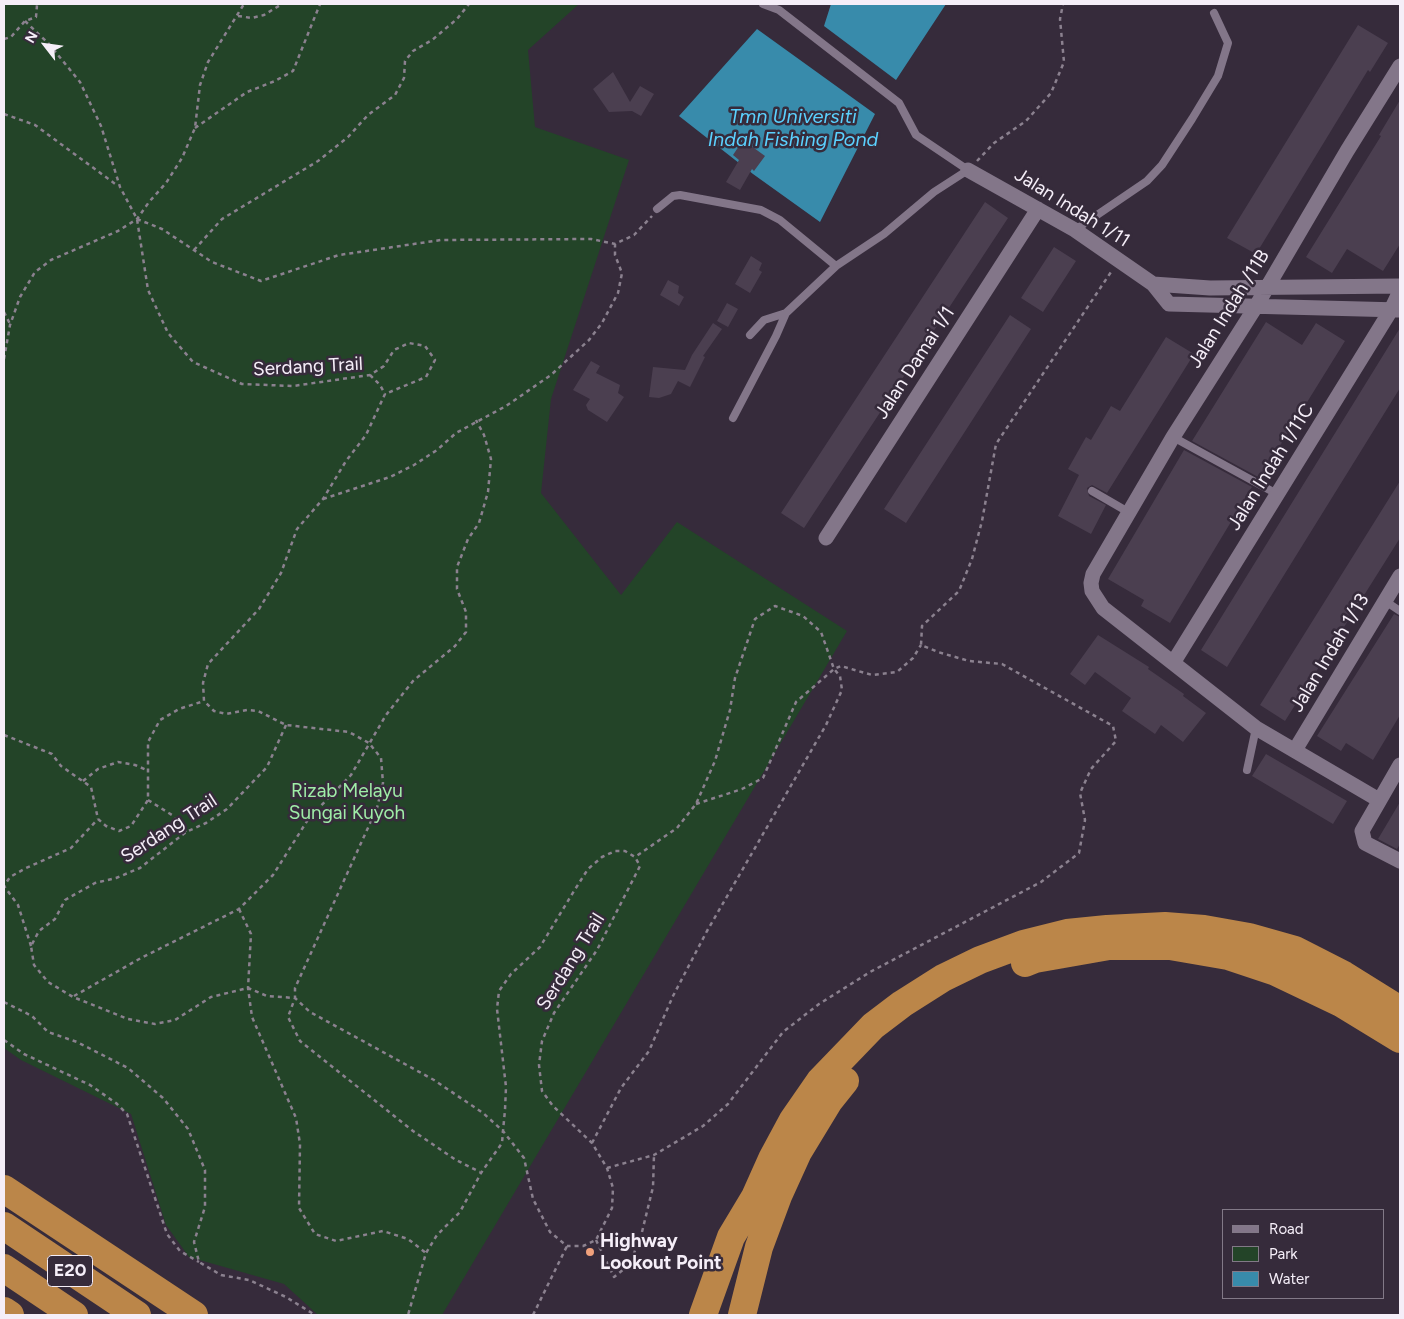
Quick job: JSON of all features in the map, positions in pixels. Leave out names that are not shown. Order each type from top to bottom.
[{"type":"highway","points":[[704,1315],[730,1237],[755,1197],[772,1159],[793,1120],[820,1081],[873,1026],[902,1004],[944,978],[980,960],[1023,944],[1067,934],[1107,929],[1165,926],[1213,930],[1249,937],[1296,950],[1344,975],[1400,1010]]},
{"type":"highway","points":[[742,1315],[748,1285],[778,1196],[798,1152],[829,1101],[876,1046],[904,1022],[940,1000],[991,976],[1035,959],[1109,946],[1170,946],[1228,956],[1276,972],[1341,1003],[1400,1039]]},
{"type":"highway","points":[[4,1189],[194,1315]]},
{"type":"highway","points":[[727,1315],[755,1197]]},
{"type":"highway","name":"E20","points":[[4,1226],[137,1315]]},
{"type":"highway","name":"E20","points":[[4,1268],[74,1315]]},
{"type":"highway","points":[[748,1285],[756,1315]]},
{"type":"highway","points":[[4,1311],[10,1315]]},
{"type":"street","name":"Jalan Indah /11B","points":[[1173,663],[1103,608],[1092,592],[1093,574],[1173,437],[1255,308],[1400,66]]},
{"type":"street","name":"Jalan Indah 1/11","points":[[968,170],[1075,230],[1153,284],[1170,304],[1255,308],[1396,310]]},
{"type":"street","name":"Jalan Damai 1/1","points":[[826,538],[1038,209]]},
{"type":"street","points":[[1153,284],[1210,288],[1400,286]]},
{"type":"street","name":"Jalan Indah 1/11C","points":[[1173,663],[1277,494],[1396,310],[1400,290]]},
{"type":"street","name":"Jalan Indah 1/13","points":[[1295,750],[1400,576]]},
{"type":"street","points":[[1173,663],[1256,728],[1379,800]]},
{"type":"street","points":[[1400,765],[1362,831],[1365,843],[1400,861]]},
{"type":"lane","points":[[733,418],[786,313],[836,266],[884,234],[934,192],[968,170],[916,135],[899,103],[779,7],[763,4]]},
{"type":"lane","points":[[1075,230],[1147,181],[1162,165],[1192,119],[1218,76],[1228,43],[1214,13]]},
{"type":"lane","points":[[657,209],[673,196],[680,195],[761,210],[780,220],[836,266]]},
{"type":"lane","points":[[750,335],[764,320],[786,313]]},
{"type":"lane","points":[[1173,437],[1277,494]]},
{"type":"lane","points":[[1092,491],[1130,513]]},
{"type":"lane","points":[[1385,601],[1400,610]]},
{"type":"lane","points":[[1247,770],[1256,728]]},
{"type":"path","points":[[4,39],[11,37],[25,22],[36,17],[37,5],[35,4]]},
{"type":"path","points":[[4,358],[10,325],[20,297],[35,272],[51,260],[118,231],[138,219],[178,164],[195,128],[200,85],[208,62],[221,38],[238,16],[244,4]]},
{"type":"path","points":[[238,16],[252,18],[264,15],[282,4]]},
{"type":"path","points":[[195,128],[247,92],[293,71],[320,4]]},
{"type":"path","points":[[194,250],[222,219],[318,162],[348,137],[368,115],[395,95],[404,78],[405,61],[413,51],[432,40],[457,19],[469,4]]},
{"type":"path","points":[[968,170],[994,142],[1026,121],[1051,93],[1064,62],[1060,19],[1063,4]]},
{"type":"path","name":"Serdang Trail","points":[[25,22],[49,44],[80,82],[101,126],[120,187],[138,219],[148,290],[168,333],[193,362],[242,384],[293,386],[370,375],[380,385],[385,394]]},
{"type":"path","points":[[4,114],[35,125],[120,187]]},
{"type":"path","points":[[138,219],[162,229],[212,262],[261,281],[339,255],[441,240],[591,239],[615,244],[643,227],[657,209]]},
{"type":"path","points":[[323,500],[390,477],[414,465],[456,433],[476,420],[506,406],[551,374],[594,334],[602,324],[618,293],[622,273],[615,255],[615,244]]},
{"type":"path","points":[[696,804],[742,789],[763,778],[796,702],[834,668],[841,666],[872,675],[897,672],[913,658],[921,645],[922,626],[959,591],[972,559],[982,521],[996,444],[1119,260]]},
{"type":"path","points":[[4,312],[10,325]]},
{"type":"path","points":[[370,375],[384,366],[394,350],[409,342],[425,346],[435,360],[426,377],[385,394],[366,435],[346,461],[323,500],[297,530],[281,573],[259,609],[208,664],[203,683],[204,701],[214,711],[226,714],[247,710],[258,711],[286,725],[349,732],[369,743],[381,758],[383,783],[377,808],[295,988],[295,998],[288,1017],[300,1041],[413,1131],[456,1160],[481,1173]]},
{"type":"path","points":[[73,997],[141,958],[239,909],[273,875],[309,818],[351,775],[369,743],[413,681],[455,646],[466,632],[466,612],[457,588],[457,567],[468,539],[479,523],[488,492],[491,460],[484,435],[476,420]]},
{"type":"path","points":[[592,1143],[621,1088],[649,1051],[673,996],[707,931],[826,725],[842,690],[840,676],[834,668],[821,632],[803,616],[775,606],[755,619],[735,678],[730,710],[715,761],[696,804],[678,828],[636,857]]},
{"type":"path","points":[[607,1168],[654,1155],[704,1126],[728,1104],[782,1032],[819,1004],[870,972],[1040,882],[1079,853],[1085,820],[1080,793],[1091,769],[1116,741],[1113,726],[1002,664],[969,660],[938,652],[921,645]]},
{"type":"path","points":[[4,735],[52,754],[61,766],[91,787],[98,819],[106,826],[119,831],[131,826],[148,800],[148,742],[160,720],[180,709],[204,701]]},
{"type":"path","name":"Serdang Trail","points":[[31,946],[39,932],[55,919],[65,900],[76,892],[95,883],[116,878],[140,868],[186,832],[206,823],[227,809],[249,789],[267,766],[286,725]]},
{"type":"path","points":[[83,781],[98,769],[118,762],[135,765],[149,772]]},
{"type":"path","points":[[148,800],[172,815],[186,832]]},
{"type":"path","points":[[98,819],[71,848],[10,877],[4,886],[18,905],[31,946],[34,966],[48,982],[73,997],[128,1019],[155,1024],[175,1020],[211,997],[248,988],[267,996],[295,998],[310,1012],[434,1080],[483,1113],[503,1131],[524,1158],[533,1198],[550,1232],[567,1246],[582,1246],[596,1240],[614,1278],[630,1264],[642,1232],[653,1187],[654,1155]]},
{"type":"path","name":"Serdang Trail","points":[[408,1315],[426,1253],[437,1235],[460,1212],[481,1173],[502,1143],[506,1087],[497,1009],[499,990],[511,974],[540,947],[588,869],[602,857],[614,851],[625,851],[636,857],[640,866],[636,878],[597,950],[554,1013],[542,1041],[539,1065],[542,1091],[553,1106],[592,1143],[607,1168],[613,1188],[612,1208],[596,1240]]},
{"type":"path","points":[[239,909],[251,934],[248,988],[252,1017],[296,1118],[300,1144],[299,1208],[315,1234],[336,1241],[383,1232],[408,1239],[426,1253]]},
{"type":"path","points":[[4,1002],[32,1016],[48,1032],[77,1042],[128,1068],[163,1098],[188,1129],[205,1170],[204,1207],[194,1242],[199,1262]]},
{"type":"path","points":[[4,1040],[24,1054],[90,1085],[116,1103],[127,1114],[167,1234],[180,1251],[221,1275],[249,1280],[279,1294],[315,1315]]},
{"type":"path","points":[[533,1315],[567,1246]]},
{"type":"green space","name":"Rizab Melayu Sungai Kuyoh","points":[[4,4],[579,4],[528,50],[535,127],[629,160],[551,399],[541,493],[621,595],[677,522],[847,631],[442,1315],[318,1315],[284,1284],[189,1257],[166,1225],[131,1114],[21,1060],[4,1048]]},
{"type":"water","name":"Tmn Universiti Indah Fishing Pond","points":[[831,4],[946,4],[896,80],[824,26]]},
{"type":"water","name":"Tmn Universiti Indah Fishing Pond","points":[[757,29],[875,114],[820,222],[753,174],[679,116]]},
{"type":"building","points":[[1358,25],[1388,43],[1370,72],[1368,70],[1256,254],[1227,238]]},
{"type":"building","points":[[613,72],[630,102],[640,86],[654,94],[641,116],[632,111],[609,112],[593,89]]},
{"type":"building","points":[[1400,100],[1400,244],[1383,271],[1347,249],[1332,273],[1306,257],[1381,136],[1379,135]]},
{"type":"building","points":[[743,140],[765,156],[754,171],[752,169],[740,190],[726,182],[739,160],[733,155]]},
{"type":"building","points":[[985,202],[1008,218],[804,528],[781,513]]},
{"type":"building","points":[[1054,247],[1076,261],[1043,312],[1021,298]]},
{"type":"building","points":[[751,256],[762,263],[759,270],[762,272],[750,293],[735,284]]},
{"type":"building","points":[[668,280],[679,286],[678,293],[684,297],[679,306],[660,295]]},
{"type":"building","points":[[727,303],[738,309],[728,327],[717,321]]},
{"type":"building","points":[[1010,315],[1031,329],[906,523],[884,509]]},
{"type":"building","points":[[1266,322],[1302,345],[1316,323],[1345,341],[1260,478],[1192,441]]},
{"type":"building","points":[[713,323],[722,329],[703,356],[705,357],[690,387],[678,381],[671,394],[659,398],[649,397],[653,367],[685,370],[692,355]]},
{"type":"building","points":[[1400,328],[1400,388],[1227,667],[1201,650]]},
{"type":"building","points":[[1166,337],[1194,354],[1107,493],[1092,485],[1087,488],[1089,496],[1106,505],[1091,534],[1058,516],[1079,475],[1068,469],[1086,437],[1091,440],[1111,406],[1120,411]]},
{"type":"building","points":[[591,361],[600,366],[596,373],[620,385],[618,393],[624,397],[607,422],[588,410],[586,405],[590,399],[573,390]]},
{"type":"building","points":[[1184,450],[1252,487],[1170,623],[1141,606],[1144,600],[1108,579]]},
{"type":"building","points":[[1400,481],[1400,538],[1285,721],[1260,705]]},
{"type":"building","points":[[1394,614],[1400,617],[1400,715],[1373,760],[1346,743],[1341,751],[1317,736]]},
{"type":"building","points":[[1098,635],[1149,667],[1148,669],[1184,694],[1183,696],[1206,713],[1183,742],[1161,725],[1155,734],[1122,711],[1131,698],[1095,672],[1085,685],[1070,674]]},
{"type":"building","points":[[1266,754],[1347,801],[1333,824],[1252,776]]},
{"type":"building","points":[[1400,802],[1400,844],[1397,849],[1378,839]]},
{"type":"place","name":"Highway Lookout Point","points":[[590,1252]]}]
